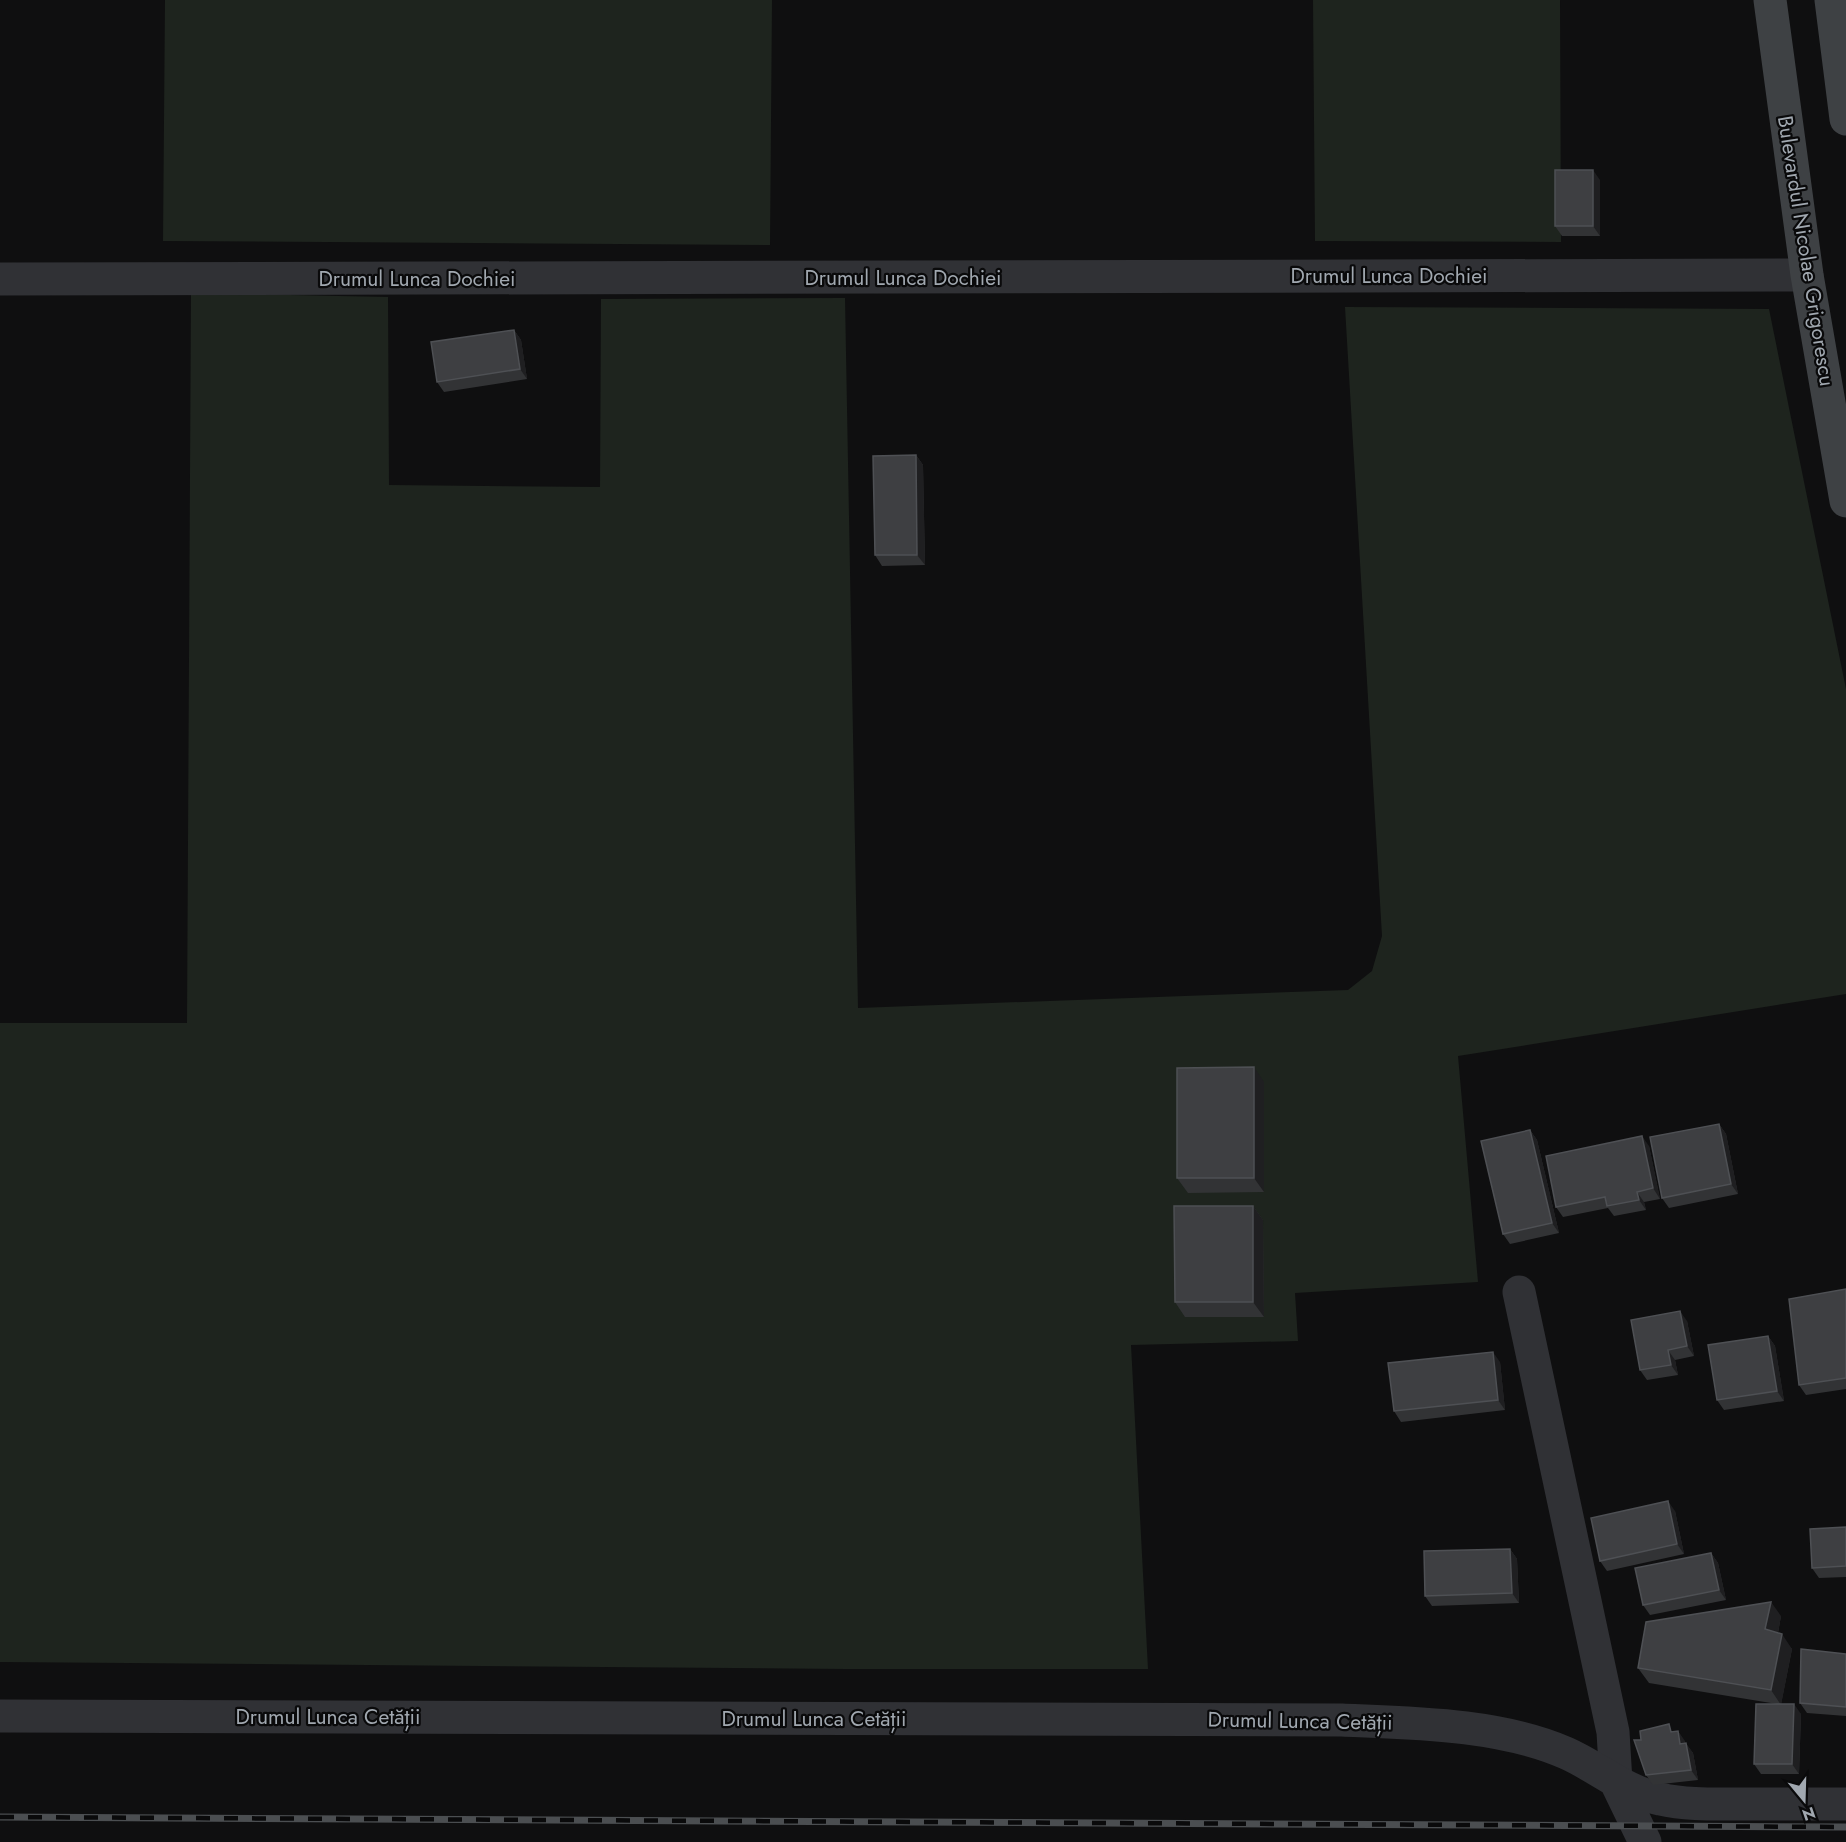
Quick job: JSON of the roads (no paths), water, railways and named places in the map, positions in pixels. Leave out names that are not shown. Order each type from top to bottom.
[{"type":"main road","name":"Bulevardul Nicolae Grigorescu","points":[[1770,0],[1807,275],[1846,501]]},
{"type":"main road","points":[[1832,0],[1846,119]]},
{"type":"street","name":"Drumul Lunca Dochiei","points":[[0,279],[1807,275]]},
{"type":"street","points":[[1519,1292],[1613,1732],[1616,1782],[1645,1842]]},
{"type":"street","name":"Drumul Lunca Cetății","points":[[0,1716],[1318,1720],[1422,1723],[1480,1730],[1526,1740],[1566,1753],[1616,1782],[1660,1799],[1703,1804],[1846,1804]]},
{"type":"railway","points":[[0,1817],[1846,1827]]}]
